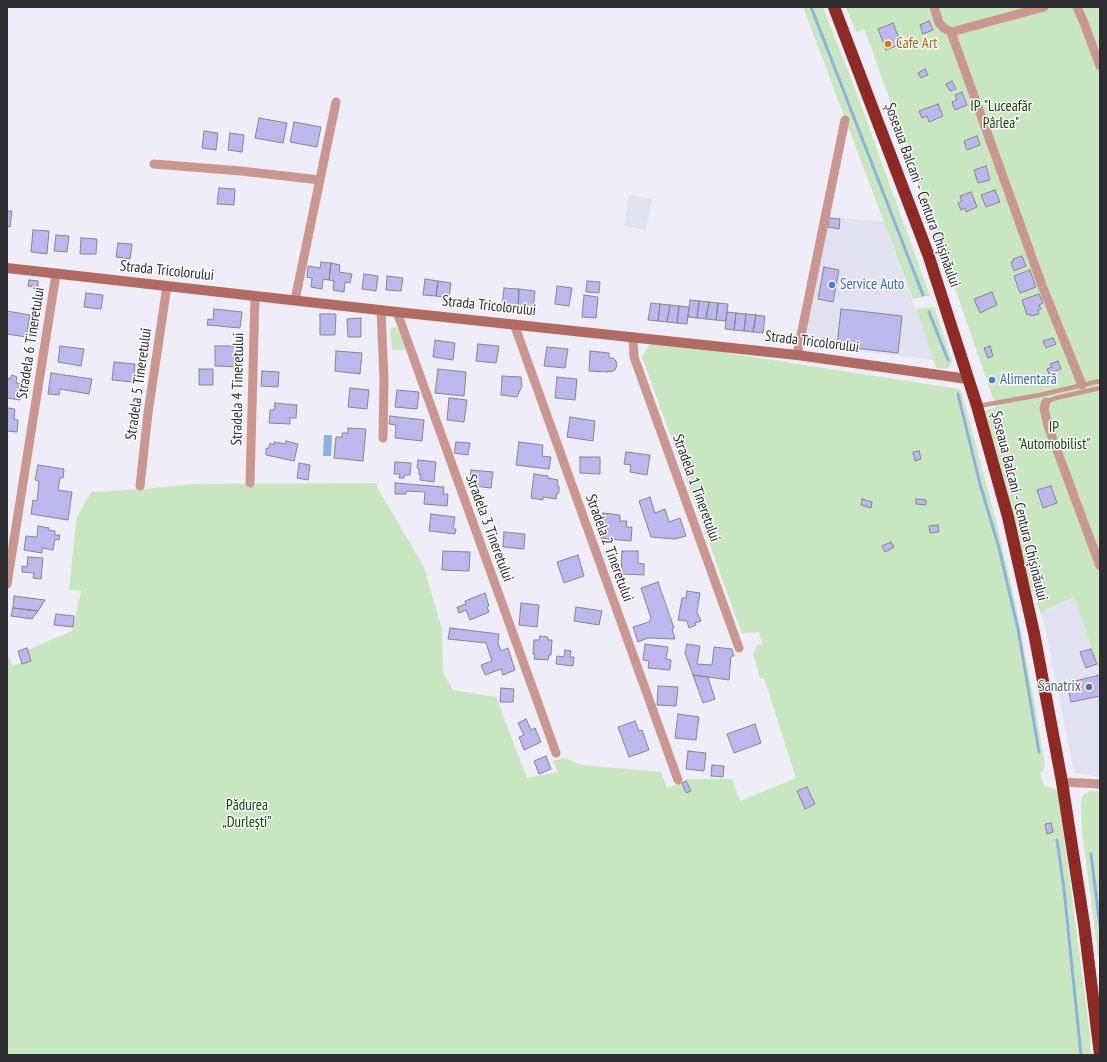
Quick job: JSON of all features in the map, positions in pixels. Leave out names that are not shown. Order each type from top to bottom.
[{"type":"highway","name":"Șoseaua Balcani - Centura Chișinăului","points":[[834,7],[928,254],[977,406],[1008,517],[1023,583],[1062,782],[1084,924],[1100,1055]]},
{"type":"street","points":[[934,7],[939,23],[951,32],[1043,288],[1082,385]]},
{"type":"street","points":[[951,32],[1044,7]]},
{"type":"street","points":[[1077,7],[1100,66]]},
{"type":"street","points":[[295,300],[336,102]]},
{"type":"street","points":[[797,355],[845,120]]},
{"type":"street","points":[[154,164],[241,171],[320,180]]},
{"type":"street","name":"Strada Tricolorului","points":[[7,268],[797,355],[968,379]]},
{"type":"street","name":"Stradela 6 Tineretului","points":[[7,584],[56,274]]},
{"type":"street","name":"Stradela 5 Tineretului","points":[[140,486],[148,413],[167,286]]},
{"type":"street","name":"Stradela 4 Tineretului","points":[[250,483],[255,296]]},
{"type":"street","points":[[381,310],[384,379],[383,438]]},
{"type":"street","name":"Stradela 3 Tineretului","points":[[397,312],[556,753]]},
{"type":"street","name":"Stradela 2 Tineretului","points":[[514,324],[678,780]]},
{"type":"street","name":"Stradela 1 Tineretului","points":[[633,337],[634,357],[739,648]]},
{"type":"street","points":[[1046,402],[1044,408],[1048,426],[1100,566]]},
{"type":"street","points":[[1062,782],[1100,784]]},
{"type":"lane","points":[[977,406],[1040,395],[1100,381]]},
{"type":"lane","points":[[1046,402],[1056,398],[1100,388]]},
{"type":"shaded area","points":[[629,195],[652,199],[646,230],[624,226]]},
{"type":"shaded area","points":[[828,216],[884,222],[934,360],[801,344]]},
{"type":"shaded area","points":[[1074,597],[1100,673],[1100,777],[1074,773],[1042,616],[1044,612]]},
{"type":"green space","points":[[803,7],[823,7],[855,89],[930,296],[913,299]]},
{"type":"green space","name":"IP \"Luceafăr Pârlea\"","points":[[846,7],[1100,7],[1100,673],[1074,597],[1044,611],[1042,616],[1030,585],[984,411],[996,407],[874,55],[864,29],[856,32]]},
{"type":"green space","points":[[934,307],[952,361],[950,366],[946,369],[936,368],[916,309]]},
{"type":"green space","points":[[397,327],[405,350],[392,350],[390,328]]},
{"type":"green space","name":"Pădurea „Durlești”","points":[[650,344],[701,349],[961,390],[997,524],[1014,597],[1045,766],[1040,774],[1044,786],[1058,790],[1090,1036],[1091,1055],[7,1055],[7,653],[12,665],[31,661],[27,650],[72,631],[81,591],[69,590],[76,523],[77,517],[91,492],[193,484],[377,483],[377,487],[424,567],[442,629],[443,673],[453,690],[496,697],[527,778],[558,772],[553,761],[564,758],[582,765],[661,772],[667,788],[686,781],[686,779],[732,779],[740,801],[796,778],[764,678],[760,679],[753,653],[757,645],[762,644],[759,632],[742,634],[642,357]]},
{"type":"green space","points":[[1090,791],[1100,792],[1100,970],[1082,831],[1082,796]]},
{"type":"water","points":[[324,435],[332,435],[331,456],[323,456]]},
{"type":"building","points":[[929,21],[933,30],[923,34],[920,25]]},
{"type":"building","points":[[893,23],[901,44],[886,50],[878,29]]},
{"type":"building","points":[[925,69],[928,75],[921,78],[918,73]]},
{"type":"building","points":[[952,81],[956,89],[950,91],[946,84]]},
{"type":"building","points":[[962,92],[967,105],[955,110],[952,102],[957,100],[955,95]]},
{"type":"building","points":[[938,104],[943,116],[929,122],[927,116],[922,118],[919,111]]},
{"type":"building","points":[[259,118],[287,123],[283,143],[255,138]]},
{"type":"building","points":[[294,122],[321,127],[317,147],[290,142]]},
{"type":"building","points":[[204,131],[218,133],[216,150],[202,148]]},
{"type":"building","points":[[230,133],[244,135],[242,152],[228,150]]},
{"type":"building","points":[[977,136],[980,145],[967,150],[964,141]]},
{"type":"building","points":[[986,166],[990,180],[978,183],[974,170]]},
{"type":"building","points":[[219,188],[235,189],[234,205],[217,204]]},
{"type":"building","points":[[995,190],[1000,202],[986,207],[981,195]]},
{"type":"building","points":[[971,192],[977,207],[966,212],[965,208],[961,210],[958,203],[962,201],[960,196]]},
{"type":"building","points":[[7,211],[12,211],[10,227],[7,226]]},
{"type":"building","points":[[829,218],[840,219],[839,229],[828,227]]},
{"type":"building","points":[[33,230],[49,231],[47,254],[31,252]]},
{"type":"building","points":[[56,235],[69,236],[67,252],[54,251]]},
{"type":"building","points":[[81,238],[97,239],[96,254],[80,254]]},
{"type":"building","points":[[118,243],[132,244],[130,259],[116,257]]},
{"type":"building","points":[[1022,256],[1026,266],[1014,271],[1011,262],[1014,261],[1013,259]]},
{"type":"building","points":[[321,262],[331,263],[329,280],[323,279],[322,289],[311,287],[312,278],[307,277],[308,266],[320,268]]},
{"type":"building","points":[[331,263],[340,265],[339,272],[352,274],[350,283],[345,282],[344,292],[333,290],[334,281],[329,280]]},
{"type":"building","points":[[824,267],[839,270],[833,302],[818,299]]},
{"type":"building","points":[[1030,270],[1036,287],[1020,293],[1014,276]]},
{"type":"building","points":[[364,274],[378,276],[376,291],[362,289]]},
{"type":"building","points":[[387,276],[403,278],[401,291],[386,290]]},
{"type":"building","points":[[425,279],[438,281],[436,296],[423,295]]},
{"type":"building","points":[[29,280],[38,281],[38,287],[28,286]]},
{"type":"building","points":[[438,281],[451,283],[449,298],[436,296]]},
{"type":"building","points":[[587,281],[600,282],[599,293],[586,292]]},
{"type":"building","points":[[557,286],[572,288],[569,306],[555,304]]},
{"type":"building","points":[[504,288],[519,289],[518,309],[502,307]]},
{"type":"building","points":[[519,289],[535,291],[533,310],[518,309]]},
{"type":"building","points":[[992,292],[997,305],[980,313],[974,299]]},
{"type":"building","points":[[86,293],[103,295],[101,309],[84,307]]},
{"type":"building","points":[[1039,294],[1043,303],[1039,305],[1041,309],[1038,310],[1039,314],[1031,316],[1030,314],[1027,315],[1022,300]]},
{"type":"building","points":[[584,295],[598,297],[596,318],[582,317]]},
{"type":"building","points":[[690,300],[699,301],[697,318],[688,317]]},
{"type":"building","points":[[699,301],[709,302],[706,319],[697,318]]},
{"type":"building","points":[[709,302],[718,303],[716,320],[706,319]]},
{"type":"building","points":[[651,303],[660,304],[658,321],[648,320]]},
{"type":"building","points":[[718,303],[728,304],[726,321],[716,320]]},
{"type":"building","points":[[660,304],[670,305],[667,322],[658,321]]},
{"type":"building","points":[[670,305],[679,306],[677,323],[667,322]]},
{"type":"building","points":[[679,306],[689,307],[687,324],[677,323]]},
{"type":"building","points":[[214,309],[242,312],[240,328],[207,325],[208,319],[213,320]]},
{"type":"building","points":[[841,309],[902,316],[898,353],[837,346]]},
{"type":"building","points":[[7,311],[30,315],[26,337],[7,334]]},
{"type":"building","points":[[727,312],[736,313],[734,330],[725,329]]},
{"type":"building","points":[[736,313],[746,314],[744,331],[734,330]]},
{"type":"building","points":[[320,314],[336,314],[335,335],[320,335]]},
{"type":"building","points":[[746,314],[756,315],[753,332],[744,331]]},
{"type":"building","points":[[756,315],[765,316],[763,333],[753,332]]},
{"type":"building","points":[[361,318],[361,337],[348,337],[347,319]]},
{"type":"building","points":[[1053,338],[1056,344],[1046,348],[1043,341]]},
{"type":"building","points":[[435,340],[455,343],[453,360],[433,357]]},
{"type":"building","points":[[478,344],[499,346],[496,363],[476,361]]},
{"type":"building","points":[[60,346],[84,349],[81,366],[58,362]]},
{"type":"building","points":[[215,346],[240,346],[240,367],[215,366]]},
{"type":"building","points":[[990,346],[993,356],[988,358],[984,348]]},
{"type":"building","points":[[547,347],[568,349],[565,368],[544,366]]},
{"type":"building","points":[[336,351],[362,353],[360,374],[335,371]]},
{"type":"building","points":[[590,351],[609,353],[609,358],[613,358],[616,361],[617,365],[615,370],[611,372],[589,371]]},
{"type":"building","points":[[1058,361],[1061,369],[1049,374],[1047,369],[1052,367],[1050,364]]},
{"type":"building","points":[[114,362],[135,364],[133,382],[112,380]]},
{"type":"building","points":[[199,369],[213,369],[213,385],[199,385]]},
{"type":"building","points":[[438,369],[466,372],[464,396],[435,393]]},
{"type":"building","points":[[262,371],[279,372],[278,387],[261,386]]},
{"type":"building","points":[[51,373],[92,379],[89,394],[60,389],[59,395],[48,394]]},
{"type":"building","points":[[12,375],[17,377],[16,383],[22,384],[20,400],[7,398],[7,378],[10,379]]},
{"type":"building","points":[[502,376],[521,377],[522,386],[517,397],[501,395]]},
{"type":"building","points":[[557,377],[577,379],[575,400],[555,398]]},
{"type":"building","points":[[350,388],[369,390],[367,409],[348,407]]},
{"type":"building","points":[[397,390],[419,392],[417,409],[395,407]]},
{"type":"building","points":[[449,398],[467,400],[464,422],[447,420]]},
{"type":"building","points":[[275,403],[297,405],[296,418],[290,418],[290,424],[269,423],[270,410],[274,410]]},
{"type":"building","points":[[7,408],[15,409],[14,419],[18,420],[17,432],[7,431]]},
{"type":"building","points":[[390,416],[424,420],[422,441],[395,438],[396,425],[389,424]]},
{"type":"building","points":[[570,417],[595,421],[593,441],[567,437]]},
{"type":"building","points":[[348,428],[366,429],[363,461],[334,458],[336,437],[342,437],[342,433],[348,433]]},
{"type":"building","points":[[286,441],[298,444],[294,461],[266,455],[266,448],[268,449],[270,443],[274,445],[274,442],[286,444]]},
{"type":"building","points":[[456,442],[470,443],[468,455],[454,453]]},
{"type":"building","points":[[519,442],[543,445],[542,456],[551,457],[549,469],[516,465]]},
{"type":"building","points":[[919,451],[921,459],[915,461],[913,452]]},
{"type":"building","points":[[626,452],[650,455],[647,475],[630,472],[631,465],[624,464]]},
{"type":"building","points":[[580,457],[600,457],[600,474],[580,473]]},
{"type":"building","points":[[418,460],[436,462],[434,482],[420,480],[421,474],[419,475],[419,469],[417,468]]},
{"type":"building","points":[[395,462],[411,463],[410,475],[405,475],[404,478],[399,478],[400,474],[394,474]]},
{"type":"building","points":[[299,463],[310,465],[308,480],[297,478]]},
{"type":"building","points":[[38,465],[64,469],[63,478],[60,478],[58,490],[72,492],[68,520],[31,514],[33,500],[37,501],[39,481],[35,480]]},
{"type":"building","points":[[471,470],[493,472],[491,488],[473,486],[474,481],[470,480]]},
{"type":"building","points":[[534,474],[548,476],[548,478],[558,480],[557,486],[559,486],[559,493],[557,493],[556,499],[543,497],[543,500],[531,498]]},
{"type":"building","points":[[395,483],[444,487],[443,494],[448,494],[447,506],[424,504],[425,492],[406,491],[406,494],[395,494]]},
{"type":"building","points":[[1051,486],[1057,503],[1043,508],[1037,490]]},
{"type":"building","points":[[650,497],[655,513],[665,509],[669,522],[680,518],[686,536],[675,539],[651,537],[639,501]]},
{"type":"building","points":[[862,499],[872,502],[871,508],[861,505]]},
{"type":"building","points":[[916,499],[926,500],[926,505],[916,504]]},
{"type":"building","points":[[603,513],[620,515],[620,521],[627,521],[626,527],[632,527],[631,541],[600,538]]},
{"type":"building","points":[[431,514],[455,517],[453,529],[456,529],[455,534],[429,531]]},
{"type":"building","points":[[938,525],[939,532],[930,533],[929,526]]},
{"type":"building","points":[[38,526],[49,528],[48,530],[55,531],[55,535],[60,535],[59,540],[55,539],[53,550],[42,548],[42,553],[24,550],[26,536],[37,537]]},
{"type":"building","points":[[504,532],[525,534],[524,549],[503,547]]},
{"type":"building","points":[[891,542],[894,547],[885,552],[882,546]]},
{"type":"building","points":[[443,551],[470,552],[469,571],[442,570]]},
{"type":"building","points":[[622,551],[638,551],[638,563],[644,564],[644,575],[621,574]]},
{"type":"building","points":[[578,555],[584,576],[564,583],[557,562]]},
{"type":"building","points":[[28,557],[43,558],[41,579],[33,578],[34,573],[22,572],[22,566],[27,567]]},
{"type":"building","points":[[658,582],[674,628],[672,629],[675,639],[648,638],[638,642],[633,627],[649,622],[651,618],[641,588]]},
{"type":"building","points":[[687,591],[700,593],[697,612],[701,621],[695,623],[696,625],[689,628],[687,621],[678,620],[682,598],[686,598]]},
{"type":"building","points":[[485,593],[489,606],[487,607],[489,612],[470,620],[466,610],[459,613],[457,607],[466,604],[465,601]]},
{"type":"building","points":[[14,596],[45,600],[38,611],[13,608]]},
{"type":"building","points":[[521,603],[539,605],[537,627],[519,625]]},
{"type":"building","points":[[576,607],[602,611],[599,625],[574,621]]},
{"type":"building","points":[[13,608],[38,611],[32,619],[11,616]]},
{"type":"building","points":[[56,614],[74,616],[73,627],[54,625]]},
{"type":"building","points":[[450,628],[499,634],[498,643],[501,651],[508,648],[515,670],[503,675],[501,669],[485,675],[481,665],[492,661],[486,643],[448,639]]},
{"type":"building","points":[[540,636],[548,637],[548,640],[552,640],[551,655],[549,655],[548,660],[534,659],[534,640],[539,640]]},
{"type":"building","points":[[645,644],[668,647],[666,659],[671,660],[670,670],[648,668],[649,661],[643,660]]},
{"type":"building","points":[[687,644],[700,646],[697,664],[712,665],[714,647],[732,649],[734,656],[731,656],[729,680],[693,675],[685,653]]},
{"type":"building","points":[[27,648],[31,661],[22,664],[18,651]]},
{"type":"building","points":[[1091,649],[1097,664],[1086,668],[1080,652]]},
{"type":"building","points":[[565,650],[571,651],[570,657],[574,657],[573,666],[556,664],[557,656],[564,657]]},
{"type":"building","points":[[693,675],[708,677],[715,699],[703,703]]},
{"type":"building","points":[[1100,675],[1100,696],[1071,702],[1067,683]]},
{"type":"building","points":[[658,686],[678,687],[676,706],[657,705]]},
{"type":"building","points":[[501,688],[514,689],[513,702],[500,702]]},
{"type":"building","points":[[678,714],[699,717],[696,740],[675,738]]},
{"type":"building","points":[[526,719],[531,730],[535,728],[541,742],[524,750],[519,737],[524,735],[518,723]]},
{"type":"building","points":[[635,721],[639,731],[642,730],[649,750],[629,757],[618,727]]},
{"type":"building","points":[[755,724],[761,743],[734,753],[727,734]]},
{"type":"building","points":[[688,751],[706,753],[704,771],[686,769]]},
{"type":"building","points":[[546,756],[551,769],[539,774],[534,761]]},
{"type":"building","points":[[712,765],[724,766],[723,777],[711,776]]},
{"type":"building","points":[[686,781],[691,791],[686,793],[682,783]]},
{"type":"building","points":[[807,787],[815,804],[805,809],[797,791]]},
{"type":"building","points":[[1051,823],[1053,832],[1047,834],[1045,824]]},
{"type":"waterway","points":[[811,7],[923,295]]},
{"type":"waterway","points":[[929,312],[948,360]]},
{"type":"waterway","points":[[958,394],[980,484],[999,548],[1018,629],[1039,752]]},
{"type":"waterway","points":[[1057,840],[1064,889],[1081,1055]]},
{"type":"waterway","points":[[1091,854],[1100,927]]},
{"type":"place","name":"Cafe Art","points":[[888,44]]},
{"type":"place","name":"Service Auto","points":[[832,285]]},
{"type":"place","name":"Alimentară","points":[[992,380]]},
{"type":"place","name":"Sanatrix","points":[[1089,687]]},
{"type":"park label","name":"IP \"Automobilist\"","points":[[1054,436]]}]
